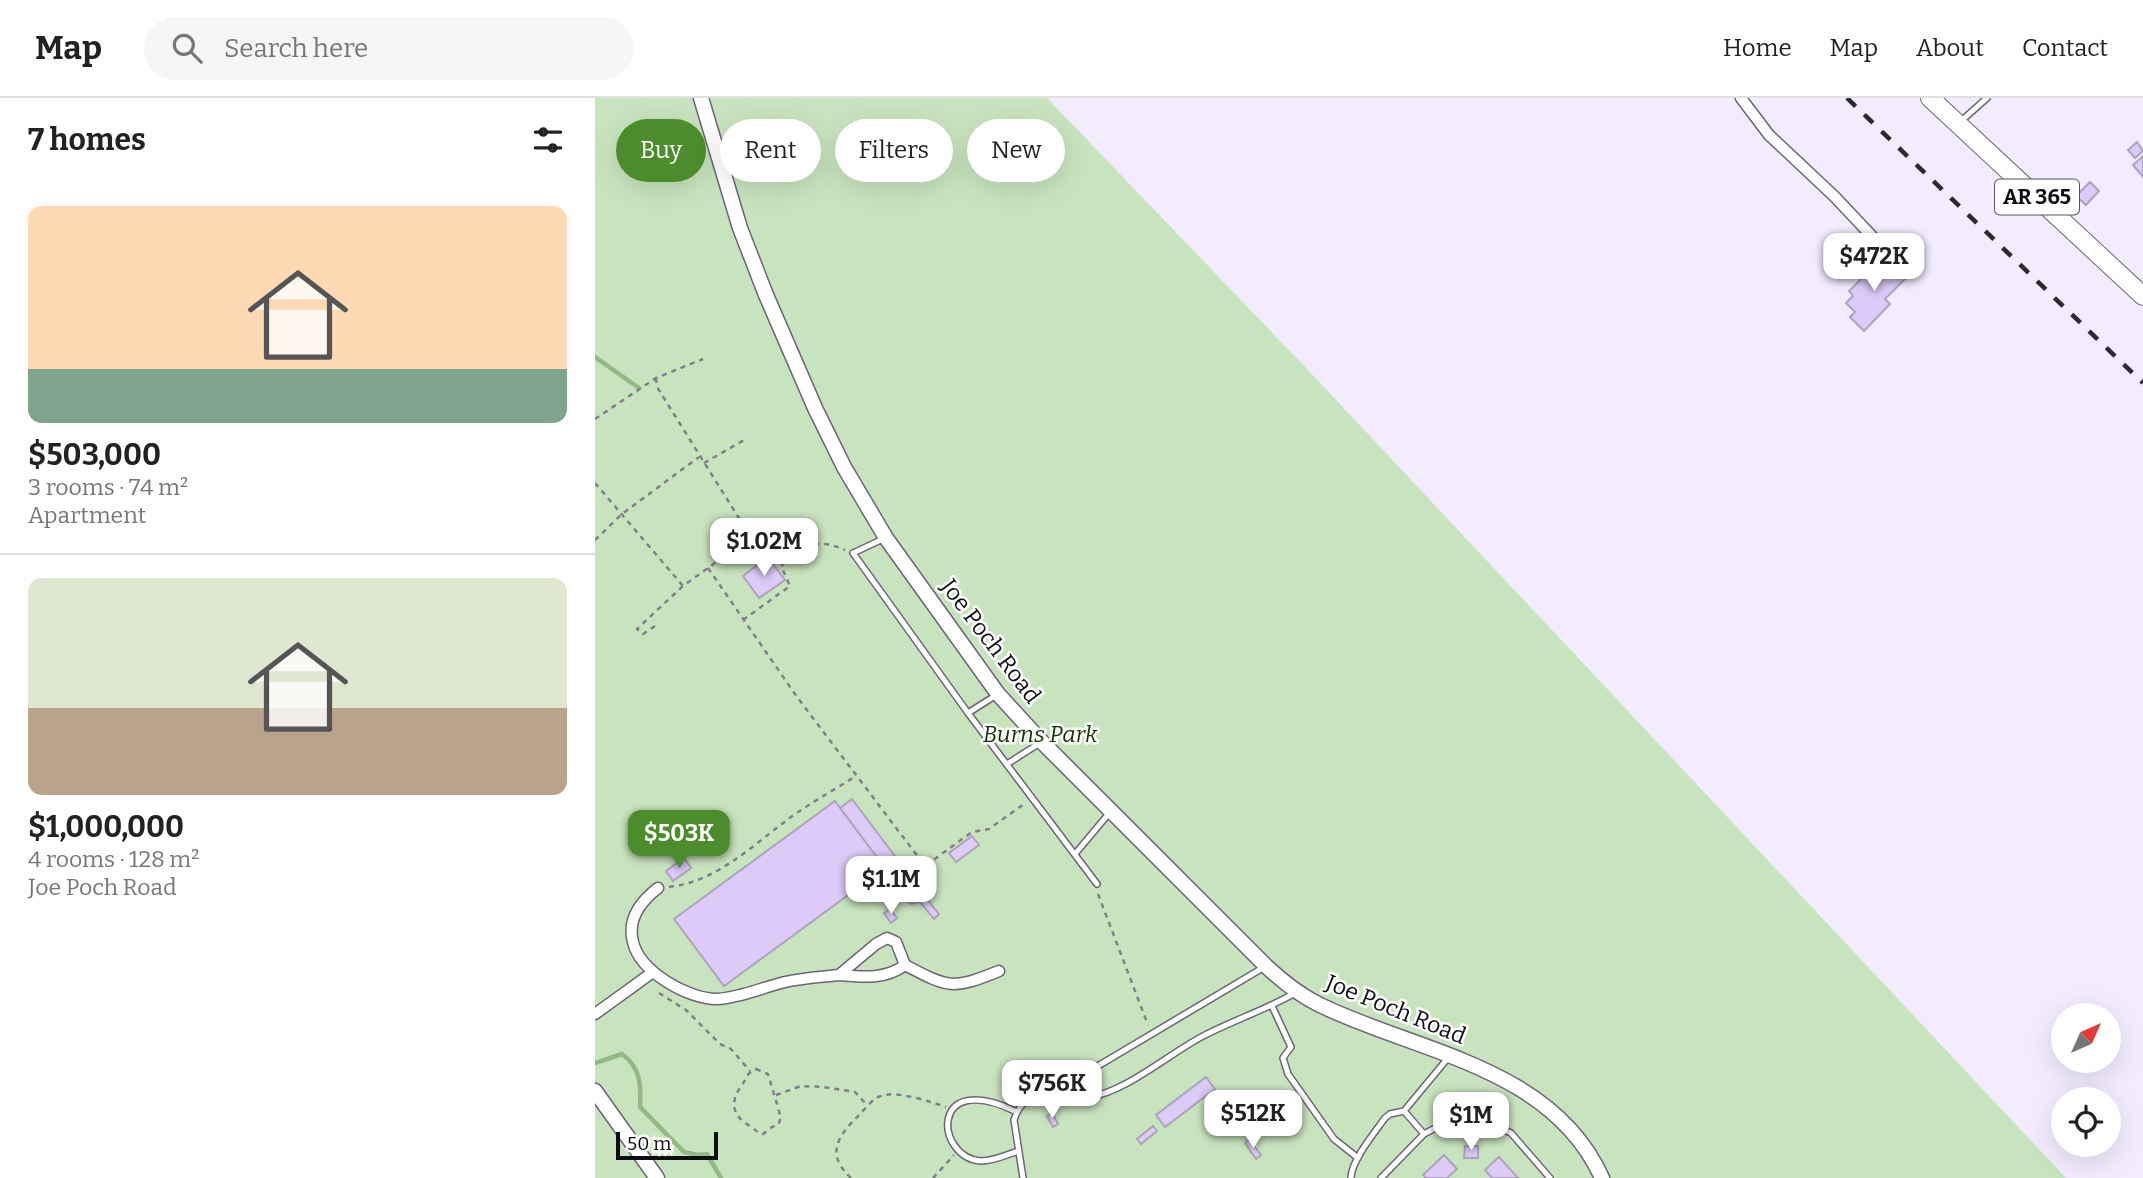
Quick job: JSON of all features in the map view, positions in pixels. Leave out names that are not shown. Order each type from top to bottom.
[{"type":"main road","name":"AR 365","points":[[1930,98],[2143,296]]},
{"type":"street","name":"Joe Poch Road","points":[[701,98],[740,228],[815,408],[844,467],[886,538],[998,694],[1042,742],[1266,967],[1297,992],[1318,1004],[1507,1081],[1557,1117],[1587,1151],[1602,1178]]},
{"type":"street","points":[[1741,98],[1769,135],[1835,197],[1882,247]]},
{"type":"street","points":[[659,888],[643,900],[630,926],[633,945],[649,975],[687,992],[715,999],[789,981],[839,975],[885,975],[905,965]]},
{"type":"street","points":[[839,975],[887,938],[896,942],[905,965],[946,985],[975,981],[999,971]]},
{"type":"street","points":[[595,1014],[649,975]]},
{"type":"street","points":[[595,1091],[657,1178]]},
{"type":"lane","points":[[1957,124],[1987,98]]},
{"type":"lane","points":[[886,538],[853,553],[968,713],[1097,884]]},
{"type":"lane","points":[[968,713],[998,694]]},
{"type":"lane","points":[[1007,764],[1042,742]]},
{"type":"lane","points":[[1075,854],[1111,809]]},
{"type":"lane","points":[[1023,1178],[1014,1129],[1017,1112],[1038,1092],[1056,1083],[1076,1079],[1266,967]]},
{"type":"lane","points":[[1076,1079],[1079,1089],[1089,1097],[1105,1093],[1206,1034],[1272,1006],[1297,992]]},
{"type":"lane","points":[[1272,1006],[1291,1046],[1283,1058],[1288,1074],[1334,1139],[1358,1158]]},
{"type":"lane","points":[[1351,1178],[1350,1174],[1358,1158],[1385,1118],[1404,1111],[1451,1056]]},
{"type":"lane","points":[[1017,1112],[982,1099],[962,1101],[952,1110],[947,1132],[959,1150],[972,1159],[980,1161],[1018,1152]]},
{"type":"lane","points":[[1404,1111],[1424,1134]]},
{"type":"lane","points":[[1381,1178],[1424,1134],[1456,1117],[1489,1123],[1517,1138],[1550,1178]]},
{"type":"path","points":[[595,419],[656,378],[703,359]]},
{"type":"path","points":[[656,378],[657,387],[752,539]]},
{"type":"path","points":[[704,463],[746,439]]},
{"type":"path","points":[[595,540],[622,514],[700,456]]},
{"type":"path","points":[[595,483],[683,586]]},
{"type":"path","points":[[655,626],[643,635],[637,629],[683,586],[752,539],[787,520]]},
{"type":"path","points":[[743,620],[790,586],[781,566],[803,548],[826,543],[853,553]]},
{"type":"path","points":[[708,568],[797,697],[925,866],[972,832],[989,830],[1032,798]]},
{"type":"path","points":[[659,888],[683,885],[720,869],[812,802],[856,776]]},
{"type":"path","points":[[1097,884],[1098,896],[1152,1035]]},
{"type":"path","points":[[649,975],[661,994],[697,1020],[720,1044],[731,1049],[750,1071],[765,1071],[776,1095],[781,1118],[778,1125],[763,1134],[738,1117],[734,1096],[750,1071]]},
{"type":"path","points":[[776,1095],[801,1086],[823,1087],[855,1092],[868,1106]]},
{"type":"path","points":[[851,1178],[838,1161],[836,1147],[846,1130],[880,1096],[889,1094],[931,1101],[952,1110]]},
{"type":"path","points":[[933,1178],[959,1150]]},
{"type":"green space","name":"Burns Park","points":[[595,98],[1047,98],[1308,370],[2066,1178],[595,1178]]},
{"type":"building","points":[[2137,142],[2143,151],[2135,158],[2128,150]]},
{"type":"building","points":[[2143,156],[2143,177],[2133,165]]},
{"type":"building","points":[[2090,182],[2099,191],[2086,205],[2076,196]]},
{"type":"building","points":[[1883,257],[1905,279],[1885,299],[1890,304],[1864,331],[1850,317],[1855,312],[1846,303],[1853,296],[1849,291]]},
{"type":"building","points":[[768,557],[785,580],[759,598],[743,576]]},
{"type":"building","points":[[852,799],[907,872],[916,869],[928,876],[931,889],[926,898],[939,914],[934,919],[920,902],[911,904],[900,897],[896,884],[901,876],[888,859],[882,864],[840,808]]},
{"type":"building","points":[[835,801],[885,868],[724,986],[674,919]]},
{"type":"building","points":[[972,836],[979,845],[956,862],[949,853]]},
{"type":"building","points":[[684,858],[691,868],[673,881],[666,871]]},
{"type":"building","points":[[890,909],[897,918],[891,923],[884,913]]},
{"type":"building","points":[[1023,1063],[1031,1065],[1028,1074],[1020,1071]]},
{"type":"building","points":[[1206,1077],[1215,1089],[1165,1127],[1156,1115]]},
{"type":"building","points":[[1052,1113],[1058,1124],[1053,1127],[1047,1116]]},
{"type":"building","points":[[1153,1126],[1157,1131],[1141,1144],[1137,1139]]},
{"type":"building","points":[[1249,1140],[1261,1155],[1256,1159],[1245,1143]]},
{"type":"building","points":[[1465,1146],[1478,1146],[1478,1158],[1464,1158]]},
{"type":"building","points":[[1444,1155],[1457,1169],[1447,1178],[1426,1178],[1423,1175]]},
{"type":"building","points":[[1499,1157],[1518,1178],[1492,1178],[1485,1170]]},
{"type":"waterway","points":[[595,357],[639,388]]},
{"type":"waterway","points":[[595,1063],[622,1054],[628,1059],[639,1078],[640,1107],[684,1152],[707,1154],[721,1178]]},
{"type":"railway","points":[[1847,98],[2143,383]]}]
